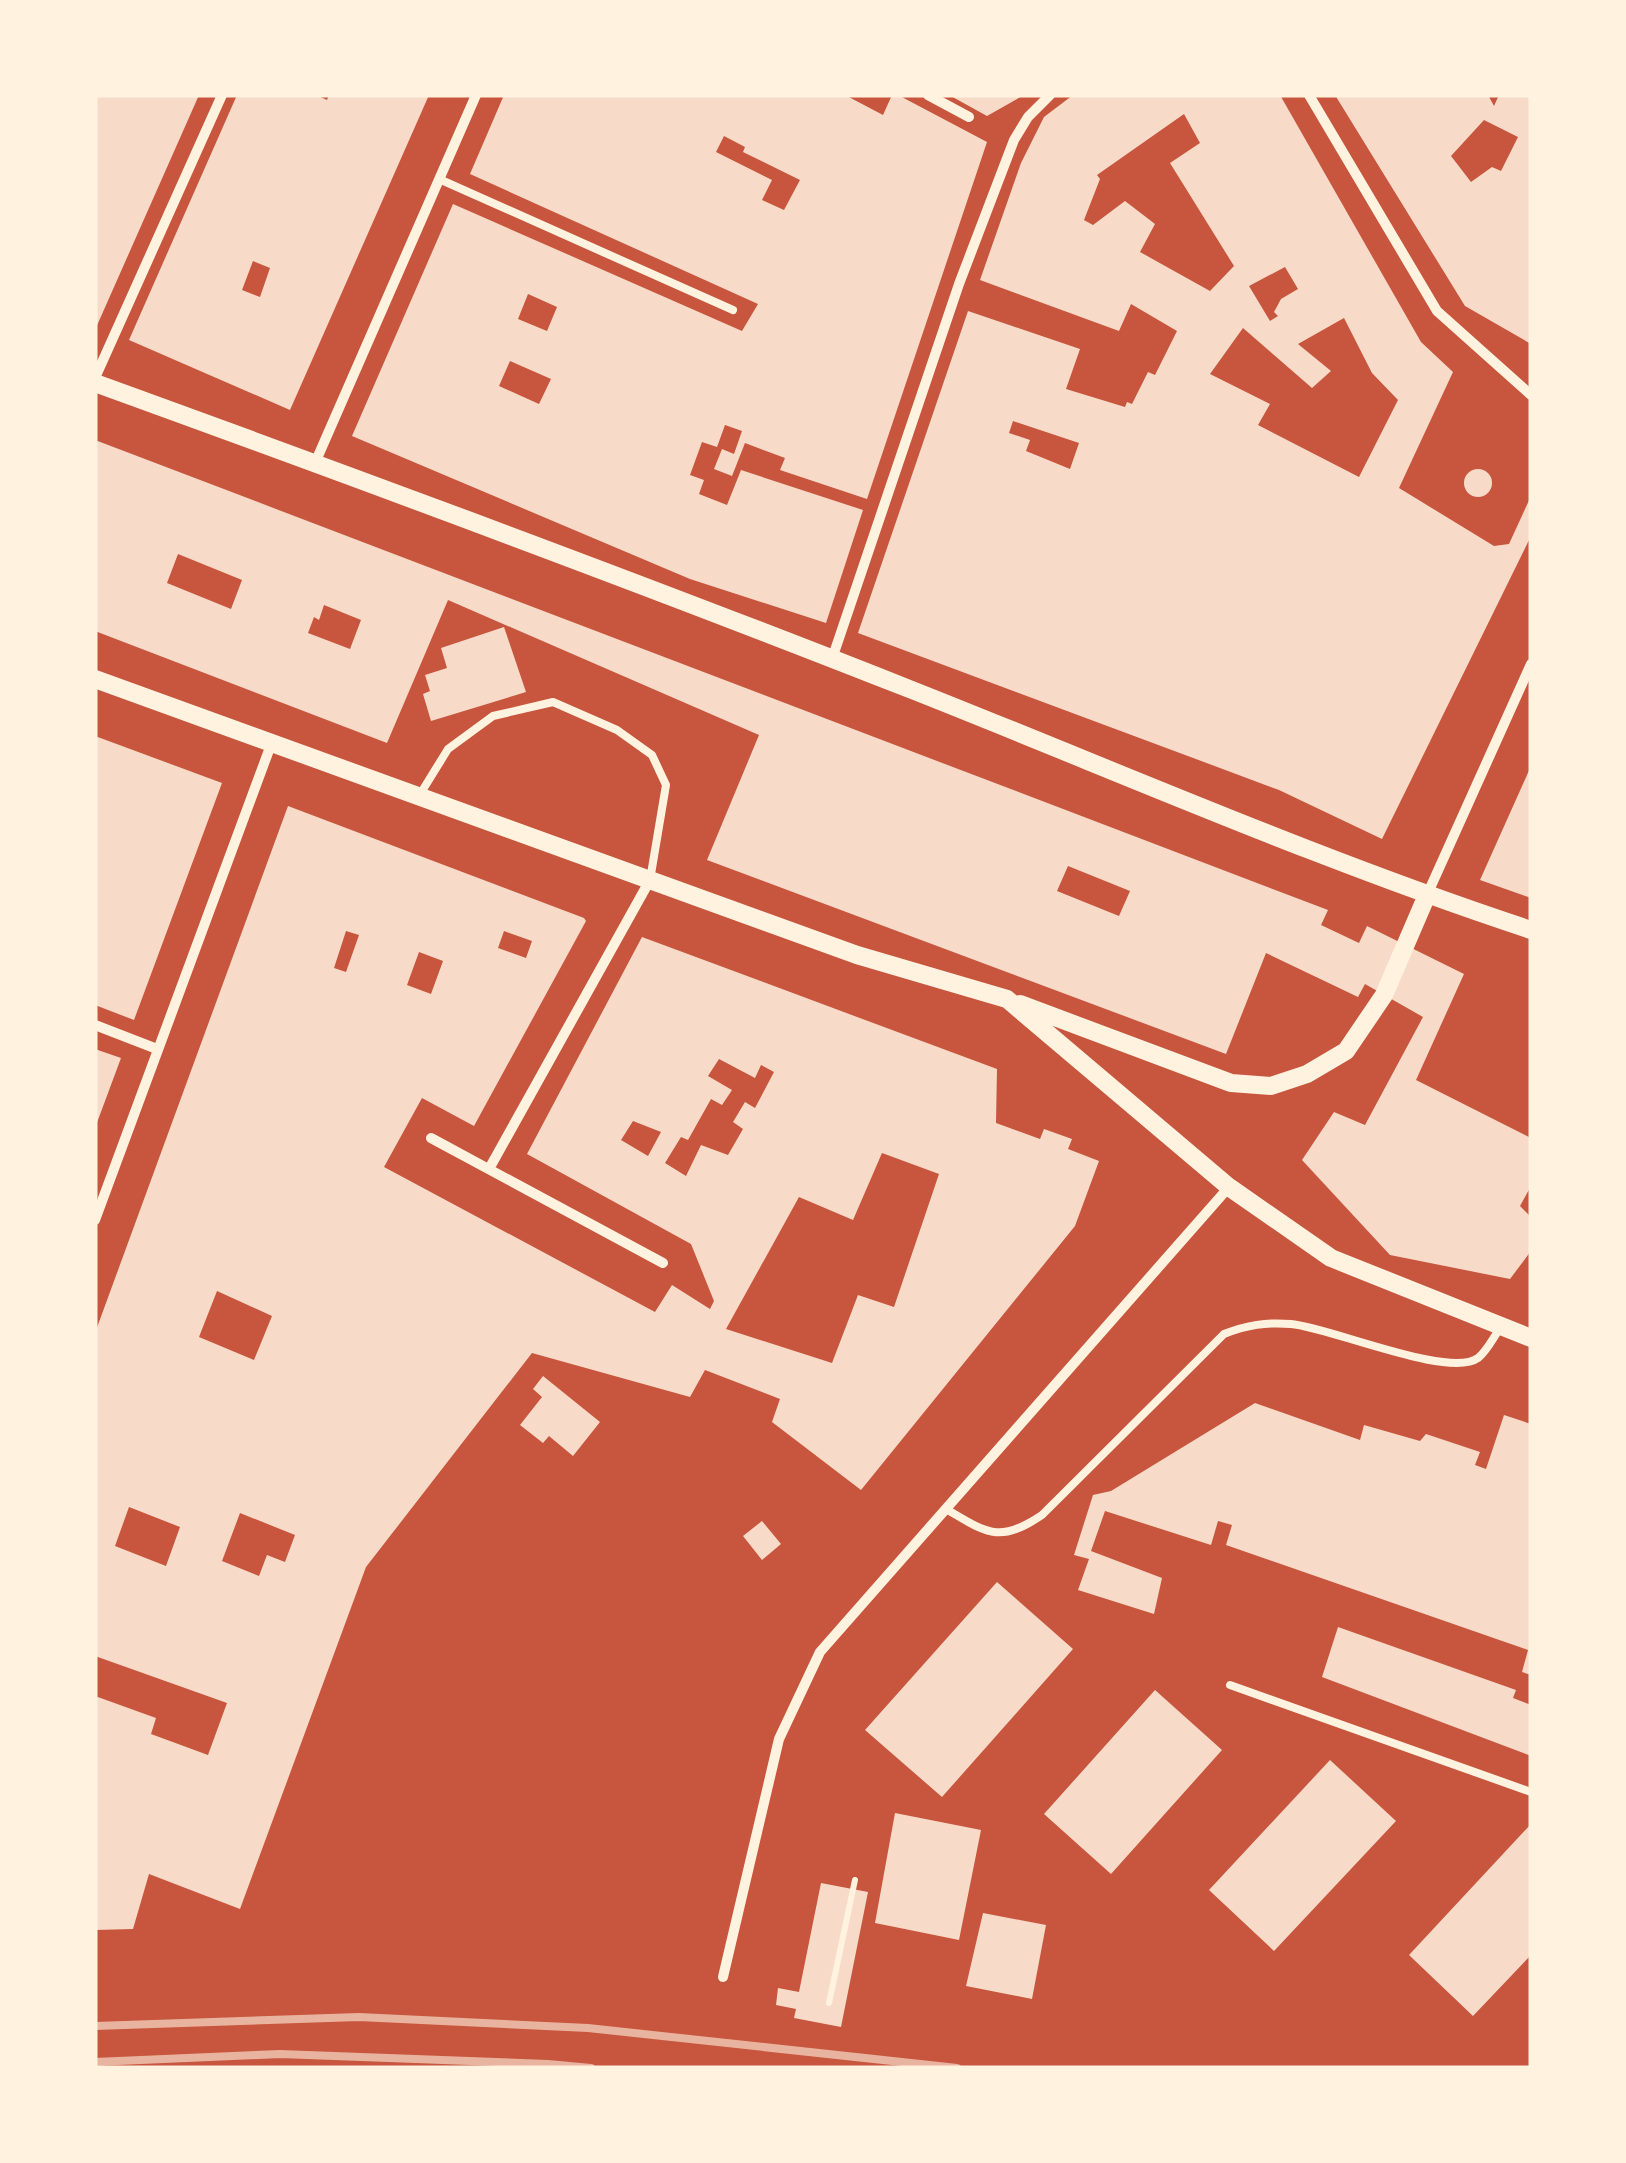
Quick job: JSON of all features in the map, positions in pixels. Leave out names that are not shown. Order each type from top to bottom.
[{"type":"street","points":[[222,95],[95,380],[832,659],[1427,895],[1531,930]]},
{"type":"street","points":[[315,463],[476,95]]},
{"type":"street","points":[[928,95],[968,118]]},
{"type":"street","points":[[832,659],[959,284],[1007,158],[1028,117],[1050,95]]},
{"type":"street","points":[[1309,95],[1437,311],[1531,396]]},
{"type":"street","points":[[95,678],[857,955],[1007,999],[1231,1083],[1271,1086],[1306,1074],[1346,1050],[1384,996],[1531,664]]},
{"type":"street","points":[[95,1220],[272,742]]},
{"type":"street","points":[[488,1169],[650,880]]},
{"type":"street","points":[[1007,999],[1229,1187],[1331,1258],[1531,1338]]},
{"type":"street","points":[[95,1025],[157,1049]]},
{"type":"street","points":[[431,1138],[663,1262]]},
{"type":"street","points":[[722,1977],[779,1740],[820,1652],[1229,1187]]},
{"type":"lane","points":[[439,179],[733,310]]},
{"type":"lane","points":[[419,796],[448,748],[493,716],[553,702],[617,730],[652,755],[666,784],[650,880]]},
{"type":"lane","points":[[946,1509],[985,1532],[1016,1532],[1042,1514],[1224,1334],[1251,1324],[1294,1324],[1419,1358],[1458,1364],[1478,1358],[1501,1327]]},
{"type":"lane","points":[[1230,1685],[1531,1792]]},
{"type":"path","points":[[829,2003],[855,1880]]},
{"type":"building","points":[[95,95],[199,95],[95,330]]},
{"type":"building","points":[[237,95],[316,95],[327,100],[329,95],[429,95],[290,410],[129,340]],"holes":[[[253,261],[270,268],[260,297],[242,290]]]},
{"type":"building","points":[[504,95],[845,95],[883,115],[892,95],[898,95],[987,142],[867,499],[780,470],[785,458],[745,443],[732,476],[714,469],[722,449],[734,454],[742,431],[725,425],[717,447],[702,442],[690,475],[704,480],[699,494],[727,505],[741,470],[863,510],[826,623],[690,579],[352,436],[453,204],[742,331],[758,304],[470,174]],"holes":[[[724,136],[745,147],[743,152],[800,180],[784,210],[762,200],[772,180],[716,152]],[[528,294],[557,307],[547,331],[518,319]],[[510,361],[551,379],[539,404],[499,386]]]},
{"type":"building","points":[[949,95],[1024,95],[987,116]]},
{"type":"building","points":[[1073,95],[1280,95],[1421,342],[1453,372],[1399,488],[1494,546],[1509,544],[1531,496],[1531,536],[1382,839],[1279,790],[858,633],[968,311],[1080,349],[1066,389],[1125,407],[1127,402],[1132,404],[1148,372],[1155,375],[1177,331],[1131,304],[1119,331],[980,280],[1021,163],[1044,117]],"holes":[[[1184,114],[1200,143],[1170,163],[1234,266],[1210,291],[1140,252],[1155,224],[1125,201],[1093,225],[1084,220],[1100,179],[1097,175]],[[1285,267],[1298,289],[1281,299],[1274,312],[1278,316],[1270,321],[1249,286]],[[1344,318],[1372,373],[1398,400],[1359,477],[1258,425],[1270,404],[1210,374],[1243,328],[1312,388],[1331,371],[1298,344]],[[1013,421],[1079,443],[1070,469],[1026,451],[1030,440],[1009,433]]]},
{"type":"building","points":[[1335,95],[1488,95],[1494,106],[1499,95],[1531,95],[1531,344],[1465,306]],"holes":[[[1484,120],[1518,137],[1501,171],[1492,167],[1471,182],[1451,156]]]},
{"type":"building","points":[[95,440],[1328,910],[1321,925],[1359,943],[1367,926],[1464,974],[1416,1080],[1531,1138],[1531,1186],[1520,1206],[1531,1217],[1531,1251],[1510,1279],[1390,1255],[1302,1160],[1334,1112],[1365,1125],[1423,1017],[1365,984],[1358,997],[1266,953],[1226,1054],[707,860],[759,735],[448,600],[387,743],[95,631]],"holes":[[[178,554],[242,580],[231,609],[167,583]],[[324,605],[361,620],[350,649],[308,633],[314,617],[319,620]],[[1068,866],[1130,891],[1119,916],[1057,891]]]},
{"type":"building","points":[[1478,469],[1488,473],[1492,483],[1488,493],[1478,497],[1468,493],[1464,483],[1468,473]]},
{"type":"building","points":[[504,627],[526,692],[431,721],[423,694],[430,691],[425,675],[447,668],[441,648]]},
{"type":"building","points":[[95,736],[222,783],[134,1020],[95,1005]]},
{"type":"building","points":[[1531,766],[1531,898],[1480,880]]},
{"type":"building","points":[[288,806],[584,918],[586,921],[474,1126],[422,1098],[384,1167],[655,1312],[672,1285],[710,1309],[714,1301],[691,1244],[527,1154],[642,937],[997,1069],[996,1123],[1040,1139],[1044,1129],[1072,1139],[1068,1149],[1099,1161],[1075,1226],[861,1490],[772,1422],[780,1399],[705,1370],[690,1397],[532,1353],[366,1567],[240,1909],[149,1874],[133,1929],[95,1930],[95,1696],[156,1718],[151,1734],[208,1755],[227,1703],[95,1656],[95,1333]],"holes":[[[346,931],[359,935],[346,972],[334,968]],[[504,931],[532,941],[526,958],[498,948]],[[419,952],[443,961],[431,994],[407,985]],[[719,1059],[755,1078],[761,1065],[774,1072],[755,1108],[745,1102],[733,1122],[743,1129],[728,1155],[701,1145],[686,1176],[665,1163],[681,1137],[688,1140],[711,1099],[722,1105],[732,1090],[708,1076]],[[633,1121],[661,1132],[648,1156],[621,1140]],[[882,1153],[939,1174],[894,1307],[858,1295],[832,1363],[726,1329],[799,1197],[853,1220]],[[217,1291],[272,1316],[254,1360],[199,1337]],[[129,1507],[180,1527],[166,1566],[115,1546]],[[240,1513],[295,1535],[285,1562],[267,1555],[259,1576],[222,1561]]]},
{"type":"building","points":[[95,1049],[121,1058],[95,1128]]},
{"type":"building","points":[[543,1376],[600,1422],[573,1456],[549,1436],[543,1443],[520,1425],[542,1397],[533,1389]]},
{"type":"building","points":[[1255,1403],[1360,1440],[1364,1425],[1420,1441],[1426,1434],[1480,1452],[1475,1465],[1486,1469],[1504,1415],[1531,1424],[1531,1675],[1522,1672],[1528,1650],[1226,1545],[1232,1525],[1218,1521],[1211,1545],[1105,1511],[1091,1551],[1162,1578],[1154,1614],[1078,1590],[1089,1559],[1074,1555],[1093,1495],[1111,1491]]},
{"type":"building","points":[[762,1521],[781,1544],[762,1560],[743,1536]]},
{"type":"building","points":[[997,1582],[1073,1649],[942,1797],[865,1730]]},
{"type":"building","points":[[1338,1627],[1516,1690],[1513,1698],[1531,1705],[1531,1756],[1322,1677]]},
{"type":"building","points":[[1155,1690],[1222,1750],[1111,1874],[1044,1814]]},
{"type":"building","points":[[1330,1760],[1396,1821],[1274,1951],[1209,1890]]},
{"type":"building","points":[[895,1813],[981,1830],[959,1940],[875,1923]]},
{"type":"building","points":[[1531,1824],[1531,1955],[1473,2016],[1409,1955]]},
{"type":"building","points":[[821,1883],[868,1892],[841,2027],[794,2018],[796,2009],[776,2005],[778,1988],[799,1992]]},
{"type":"building","points":[[983,1913],[1046,1925],[1032,1999],[966,1986]]},
{"type":"railway","points":[[95,2026],[359,2017],[588,2028],[957,2068]]},
{"type":"railway","points":[[95,2062],[280,2054],[591,2068]]}]
